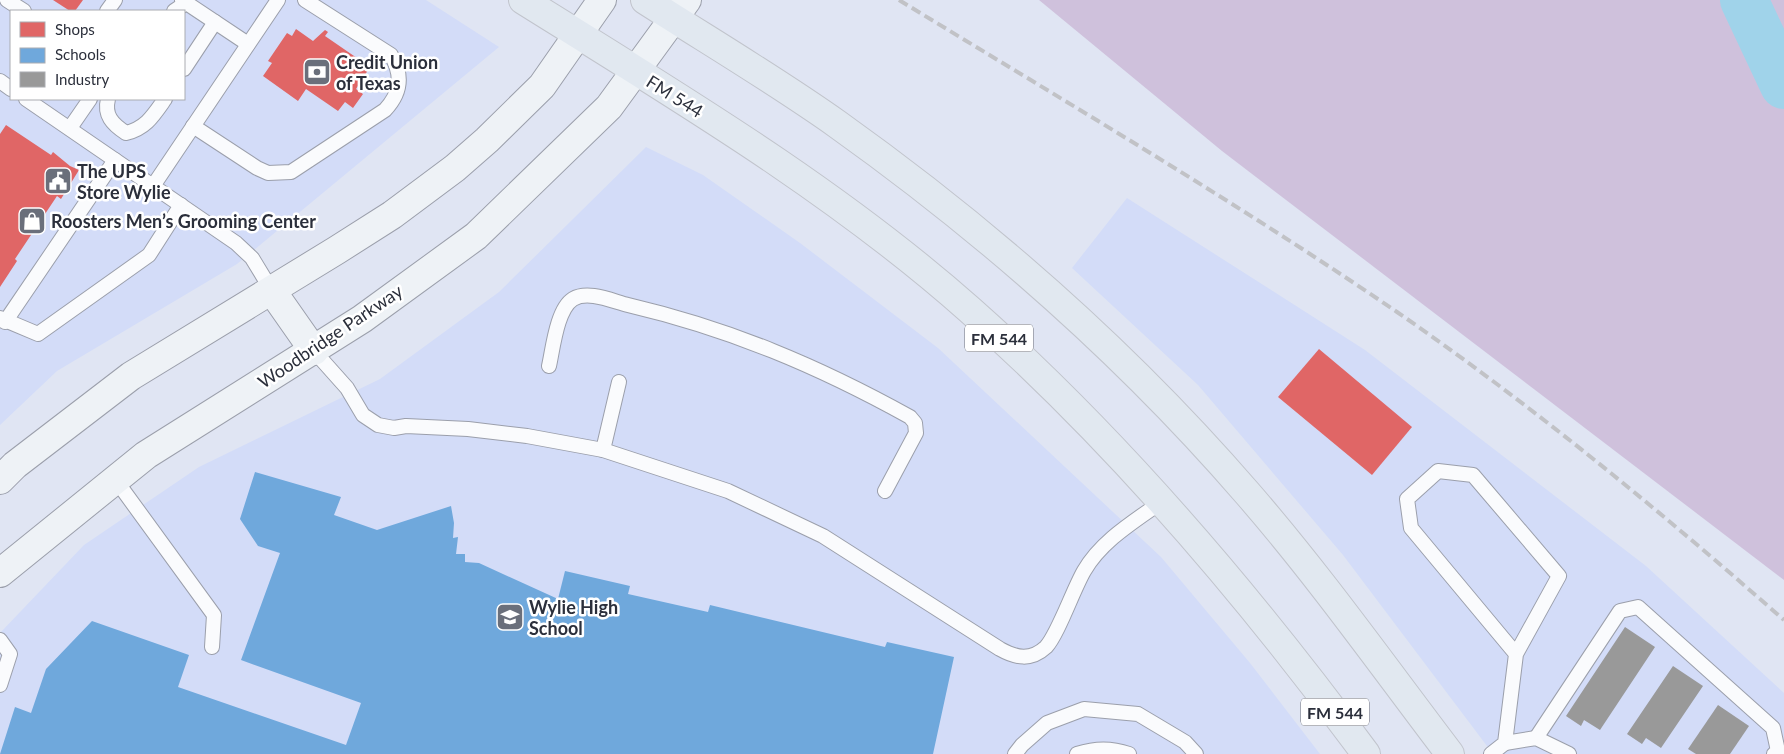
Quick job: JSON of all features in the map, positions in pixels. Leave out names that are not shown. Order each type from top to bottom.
[{"type":"main road","name":"FM 544","points":[[523,0],[744,140],[848,213],[970,309],[1115,448],[1164,500],[1304,669],[1366,754]]},
{"type":"main road","points":[[0,480],[16,465],[131,376],[392,215],[455,168],[487,140],[542,86],[602,0]]},
{"type":"main road","points":[[645,0],[680,9],[836,124],[964,220],[1085,326],[1162,401],[1246,492],[1326,588],[1450,754]]},
{"type":"main road","name":"Woodbridge Parkway","points":[[0,573],[146,455],[314,351],[362,319],[476,236],[609,107],[680,9]]},
{"type":"main road","points":[[272,290],[314,351]]},
{"type":"lane","points":[[7,0],[22,10]]},
{"type":"lane","points":[[154,186],[278,0]]},
{"type":"lane","points":[[193,126],[257,168],[268,173],[280,174],[301,166],[385,110],[392,103],[399,87],[399,78],[398,69],[391,55],[305,0]]},
{"type":"lane","points":[[176,10],[189,4],[248,44]]},
{"type":"lane","points":[[185,67],[215,22]]},
{"type":"lane","points":[[30,100],[44,104],[70,128],[236,243],[252,258],[272,290]]},
{"type":"lane","points":[[70,128],[89,100]]},
{"type":"lane","points":[[108,100],[107,115],[115,126],[126,133],[140,130],[150,121],[164,100]]},
{"type":"lane","points":[[116,160],[2,320],[38,334],[149,255],[181,205]]},
{"type":"lane","points":[[549,366],[561,315],[568,304],[578,296],[591,296],[646,309],[727,333],[846,382],[910,417],[915,423],[916,433],[885,491]]},
{"type":"lane","points":[[314,351],[347,388],[363,416],[378,425],[394,428],[406,426],[468,429],[526,436],[602,450],[728,491],[823,536],[1000,649],[1018,657],[1034,654],[1047,646],[1085,569],[1110,538],[1164,500]]},
{"type":"lane","points":[[602,450],[618,382]]},
{"type":"lane","points":[[1505,743],[1516,654],[1559,576],[1473,475],[1438,470],[1407,499],[1411,528],[1516,654]]},
{"type":"lane","points":[[115,479],[214,615],[212,648]]},
{"type":"lane","points":[[1536,738],[1620,611],[1638,607],[1773,728],[1778,751],[1774,754]]},
{"type":"lane","points":[[0,640],[10,654],[0,685]]},
{"type":"lane","points":[[1015,754],[1022,744],[1047,723],[1084,709],[1138,714],[1185,742],[1196,754]]},
{"type":"lane","points":[[1491,754],[1505,743],[1536,738],[1563,753]]},
{"type":"lane","points":[[1077,754],[1091,750],[1115,749],[1130,754]]},
{"type":"shaded area","points":[[0,0],[426,0],[499,47],[237,264],[57,371],[0,425]]},
{"type":"shaded area","points":[[1039,0],[1784,0],[1784,580],[1222,151]]},
{"type":"shaded area","points":[[646,147],[703,175],[800,243],[938,348],[1161,557],[1250,663],[1320,754],[0,754],[0,633],[84,545],[199,467],[380,379],[499,292]]},
{"type":"shaded area","points":[[1127,198],[1365,350],[1646,566],[1784,693],[1784,754],[1493,754],[1343,555],[1198,385],[1072,268]]},
{"type":"building: Shops","points":[[53,0],[83,0],[76,10],[68,10]]},
{"type":"building: Shops","name":"Credit Union of Texas","points":[[296,29],[313,41],[325,30],[328,32],[325,36],[370,67],[356,89],[363,94],[353,108],[345,102],[338,111],[306,89],[298,101],[263,76],[272,63],[268,61],[287,33],[292,36]]},
{"type":"building: Shops","points":[[6,125],[51,155],[53,152],[70,166],[79,170],[61,199],[57,196],[15,259],[17,261],[0,287],[0,134]]},
{"type":"building: Shops","points":[[1319,349],[1412,427],[1372,475],[1278,397]]},
{"type":"building: Schools","name":"Wylie High School","points":[[255,472],[341,497],[334,515],[377,530],[451,506],[454,523],[453,538],[458,537],[456,554],[465,554],[465,562],[479,563],[558,599],[565,571],[630,586],[628,594],[708,612],[710,605],[885,647],[887,642],[954,657],[933,754],[0,754],[15,707],[31,713],[46,669],[92,621],[189,655],[178,687],[346,745],[361,703],[241,660],[280,553],[258,546],[240,519]]},
{"type":"building: Industry","points":[[1625,627],[1655,647],[1600,730],[1584,720],[1581,726],[1566,716]]},
{"type":"building: Industry","points":[[1673,666],[1703,686],[1661,748],[1646,738],[1642,744],[1627,734]]},
{"type":"building: Industry","points":[[1718,705],[1749,726],[1730,754],[1696,754],[1688,749]]},
{"type":"waterway","points":[[1744,0],[1784,85]]},
{"type":"railway","points":[[899,0],[1213,192],[1397,312],[1497,384],[1595,460],[1784,620]]},
{"type":"place","name":"Credit Union of Texas","points":[[317,72]]},
{"type":"place","name":"The UPS Store Wylie","points":[[58,181]]},
{"type":"place","name":"Roosters Men’s Grooming Center","points":[[32,221]]},
{"type":"place","name":"Wylie High School","points":[[510,617]]}]
